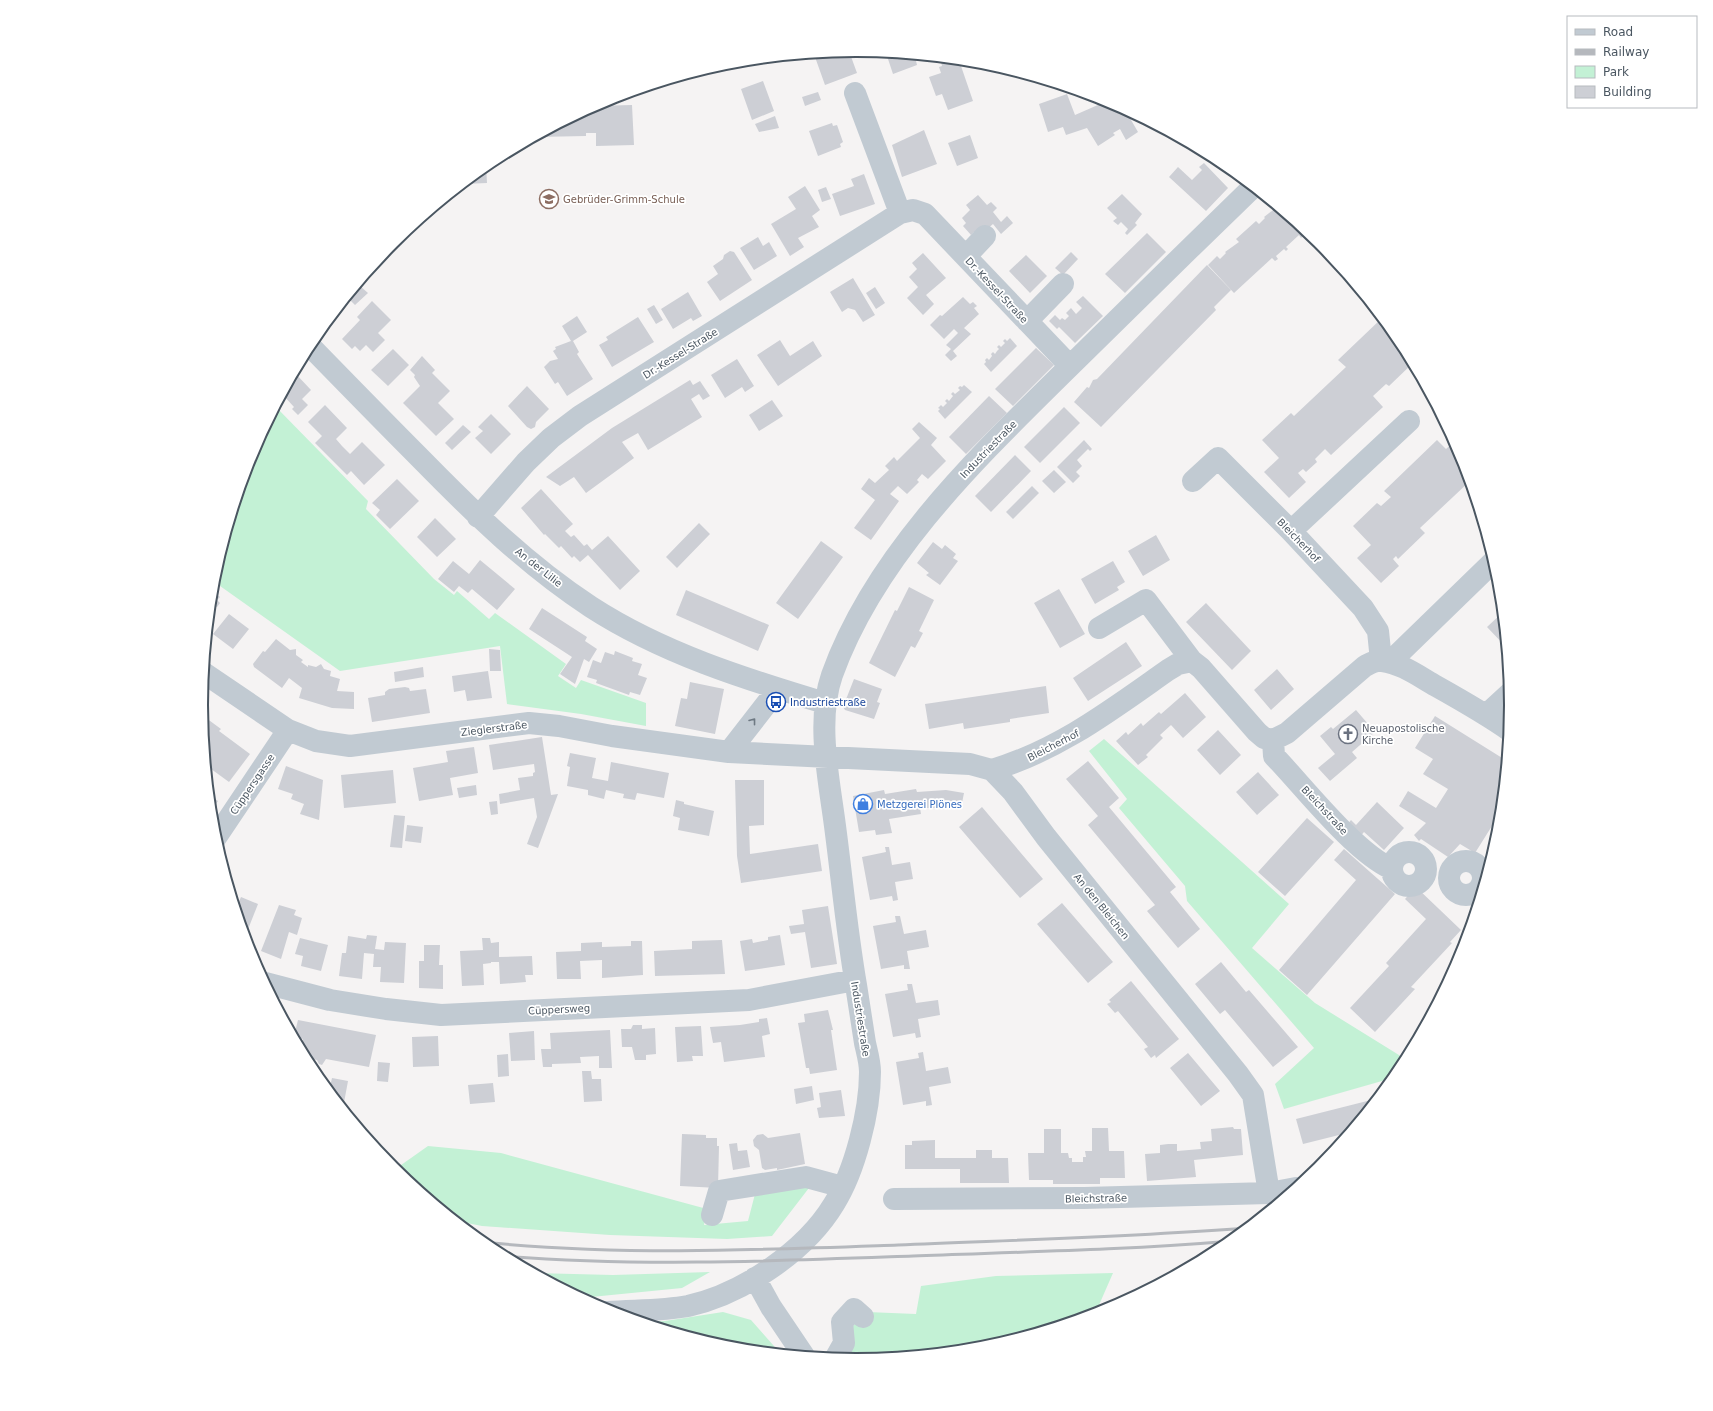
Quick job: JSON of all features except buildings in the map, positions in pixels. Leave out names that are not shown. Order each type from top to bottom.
[{"type":"street","points":[[855,93],[900,213]]},
{"type":"street","name":"Industriestraße","points":[[624,1311],[687,1306],[738,1288],[755,1278],[788,1255],[814,1230],[834,1205],[851,1171],[866,1112],[870,1070],[855,980],[826,756],[825,703],[831,677],[858,614],[908,540],[976,459],[1250,190]]},
{"type":"street","name":"Dr.-Kessel-Straße","points":[[478,517],[526,462],[551,438],[580,416],[900,213],[913,210],[925,214],[1070,366]]},
{"type":"street","points":[[966,256],[985,236]]},
{"type":"street","points":[[1027,321],[1063,284]]},
{"type":"street","name":"An der Lilie","points":[[314,350],[478,517],[511,546],[591,607],[637,633],[714,667],[825,703]]},
{"type":"street","points":[[1291,531],[1408,421]]},
{"type":"street","name":"Bleicherhof","points":[[1193,481],[1218,458],[1291,531],[1363,608],[1378,631],[1385,662]]},
{"type":"street","points":[[1385,662],[1490,565]]},
{"type":"street","points":[[1099,628],[1146,600],[1192,661],[1201,668],[1264,738],[1273,740],[1287,733],[1365,666],[1373,662],[1385,662],[1415,674],[1504,727]]},
{"type":"street","name":"Bleicherhof","points":[[992,770],[1029,758],[1067,738],[1168,670],[1178,664],[1192,661]]},
{"type":"street","name":"Zieglerstraße","points":[[209,676],[288,730],[316,741],[350,746],[529,723],[559,726],[612,736],[729,752],[826,756]]},
{"type":"street","points":[[729,752],[778,689]]},
{"type":"street","points":[[1486,715],[1505,698]]},
{"type":"street","name":"Cüppersgasse","points":[[220,831],[288,730]]},
{"type":"street","name":"Bleichstraße","points":[[1273,740],[1274,756],[1349,836],[1381,865],[1392,869],[1397,857],[1403,853],[1413,853],[1421,857],[1426,867],[1425,875],[1437,882],[1449,879]]},
{"type":"street","points":[[826,756],[970,764],[992,770]]},
{"type":"street","name":"An den Bleichen","points":[[992,770],[1013,792],[1046,837],[1238,1074],[1253,1095],[1269,1193]]},
{"type":"street","points":[[1478,889],[1470,903],[1452,887],[1449,879],[1450,872],[1460,862],[1471,862],[1478,867],[1482,875]]},
{"type":"street","name":"Cüppersweg","points":[[272,985],[330,1000],[386,1009],[441,1015],[749,1000],[855,980]]},
{"type":"street","points":[[712,1215],[720,1191],[806,1177],[843,1187]]},
{"type":"street","name":"Bleichstraße","points":[[894,1199],[1084,1198],[1269,1193],[1288,1190]]},
{"type":"street","points":[[755,1278],[771,1307],[801,1351]]},
{"type":"street","points":[[838,1354],[844,1343],[842,1322],[854,1309],[863,1317]]},
{"type":"green space","points":[[279,411],[368,501],[366,509],[434,579],[454,595],[457,591],[489,619],[495,613],[566,664],[558,676],[576,688],[581,680],[646,703],[646,726],[581,714],[507,704],[500,646],[340,671],[219,585],[230,538],[242,497],[257,457]]},
{"type":"green space","points":[[1104,739],[1289,904],[1252,948],[1315,1003],[1402,1057],[1386,1080],[1284,1109],[1275,1084],[1314,1048],[1187,901],[1185,886],[1119,808],[1127,799],[1089,751]]},
{"type":"green space","points":[[428,1146],[501,1153],[707,1209],[704,1225],[748,1221],[755,1194],[812,1184],[772,1236],[727,1239],[610,1235],[482,1226],[466,1223],[429,1193],[400,1166]]},
{"type":"green space","points":[[710,1272],[682,1288],[591,1297],[544,1273],[613,1275]]},
{"type":"green space","points":[[1113,1273],[1099,1305],[1101,1306],[1065,1320],[983,1342],[899,1353],[845,1354],[851,1328],[867,1312],[916,1314],[921,1286],[996,1276]]},
{"type":"green space","points":[[723,1312],[751,1320],[776,1348],[730,1342],[653,1322]]},
{"type":"railway","points":[[493,1243],[586,1249],[690,1251],[846,1247],[1073,1238],[1239,1229]]},
{"type":"railway","points":[[515,1257],[656,1262],[810,1260],[1152,1247],[1221,1242]]},
{"type":"place","name":"Gebrüder-Grimm-Schule","points":[[549,199]]},
{"type":"place","name":"Industriestraße","points":[[776,702]]},
{"type":"place","name":"Neuapostolische Kirche","points":[[1348,734]]},
{"type":"place","name":"Metzgerei Plönes","points":[[863,804]]}]
